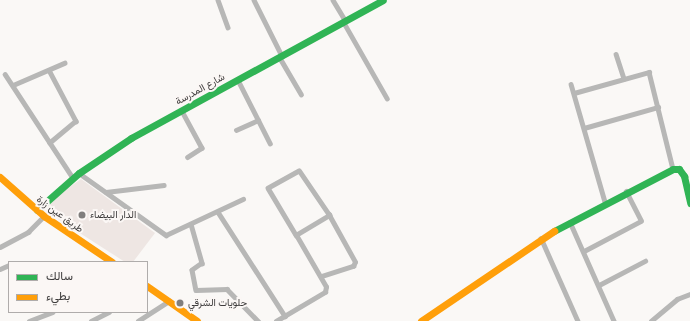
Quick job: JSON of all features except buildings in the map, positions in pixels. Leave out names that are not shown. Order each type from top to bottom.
[{"type":"street","points":[[219,0],[228,27]]},
{"type":"street","points":[[254,0],[281,57],[301,94]]},
{"type":"street","points":[[333,0],[387,98]]},
{"type":"street","name":"شارع المدرسة","points":[[37,210],[79,173],[131,138],[383,0]]},
{"type":"street","points":[[616,54],[624,79]]},
{"type":"street","points":[[13,85],[64,63]]},
{"type":"street","points":[[49,70],[76,121],[50,143]]},
{"type":"street","points":[[574,93],[650,73],[673,169]]},
{"type":"street","points":[[5,74],[73,178]]},
{"type":"street","points":[[238,80],[270,143]]},
{"type":"street","points":[[571,84],[605,202]]},
{"type":"street","points":[[584,128],[658,107]]},
{"type":"street","points":[[182,111],[202,148],[188,157]]},
{"type":"street","points":[[236,130],[258,120]]},
{"type":"street","points":[[421,321],[541,238],[605,202],[673,169],[680,168],[684,176],[690,202]]},
{"type":"street","points":[[276,321],[324,292],[322,276],[268,190],[280,181],[299,171],[328,215],[355,262],[353,266],[322,276]]},
{"type":"street","points":[[79,173],[166,235],[218,212],[242,199]]},
{"type":"street","name":"طريق عين زارة","points":[[0,177],[44,216],[111,261]]},
{"type":"street","points":[[106,192],[164,185]]},
{"type":"street","points":[[584,251],[641,221],[626,192]]},
{"type":"street","points":[[218,212],[285,316]]},
{"type":"street","points":[[296,235],[328,215]]},
{"type":"street","points":[[0,247],[28,232],[44,216]]},
{"type":"street","points":[[570,222],[599,284],[614,321]]},
{"type":"street","points":[[191,224],[202,263],[192,270],[196,290],[227,289],[258,321]]},
{"type":"street","points":[[541,238],[578,321]]},
{"type":"street","points":[[599,284],[645,261]]},
{"type":"street","points":[[148,287],[197,321]]},
{"type":"street","points":[[651,321],[677,299],[690,294],[690,290]]},
{"type":"street","points":[[138,321],[169,301]]},
{"type":"street","points":[[36,313],[38,317]]},
{"type":"street","points":[[29,321],[49,313]]},
{"type":"street","points":[[91,321],[107,313]]},
{"type":"shaded area","points":[[81,179],[155,233],[134,261],[123,261],[47,212],[47,203]]},
{"type":"traffic: fast","points":[[37,210],[79,173],[131,138],[383,0]]},
{"type":"traffic: fast","points":[[554,231],[673,169],[679,169],[684,176],[690,203]]},
{"type":"traffic: slow","points":[[0,177],[44,216],[111,261]]},
{"type":"traffic: slow","points":[[421,321],[554,231]]},
{"type":"traffic: slow","points":[[148,287],[197,321]]},
{"type":"place","name":"الدار البيضاء","points":[[82,215]]},
{"type":"place","name":"حلويات الشرقي","points":[[180,303]]}]
